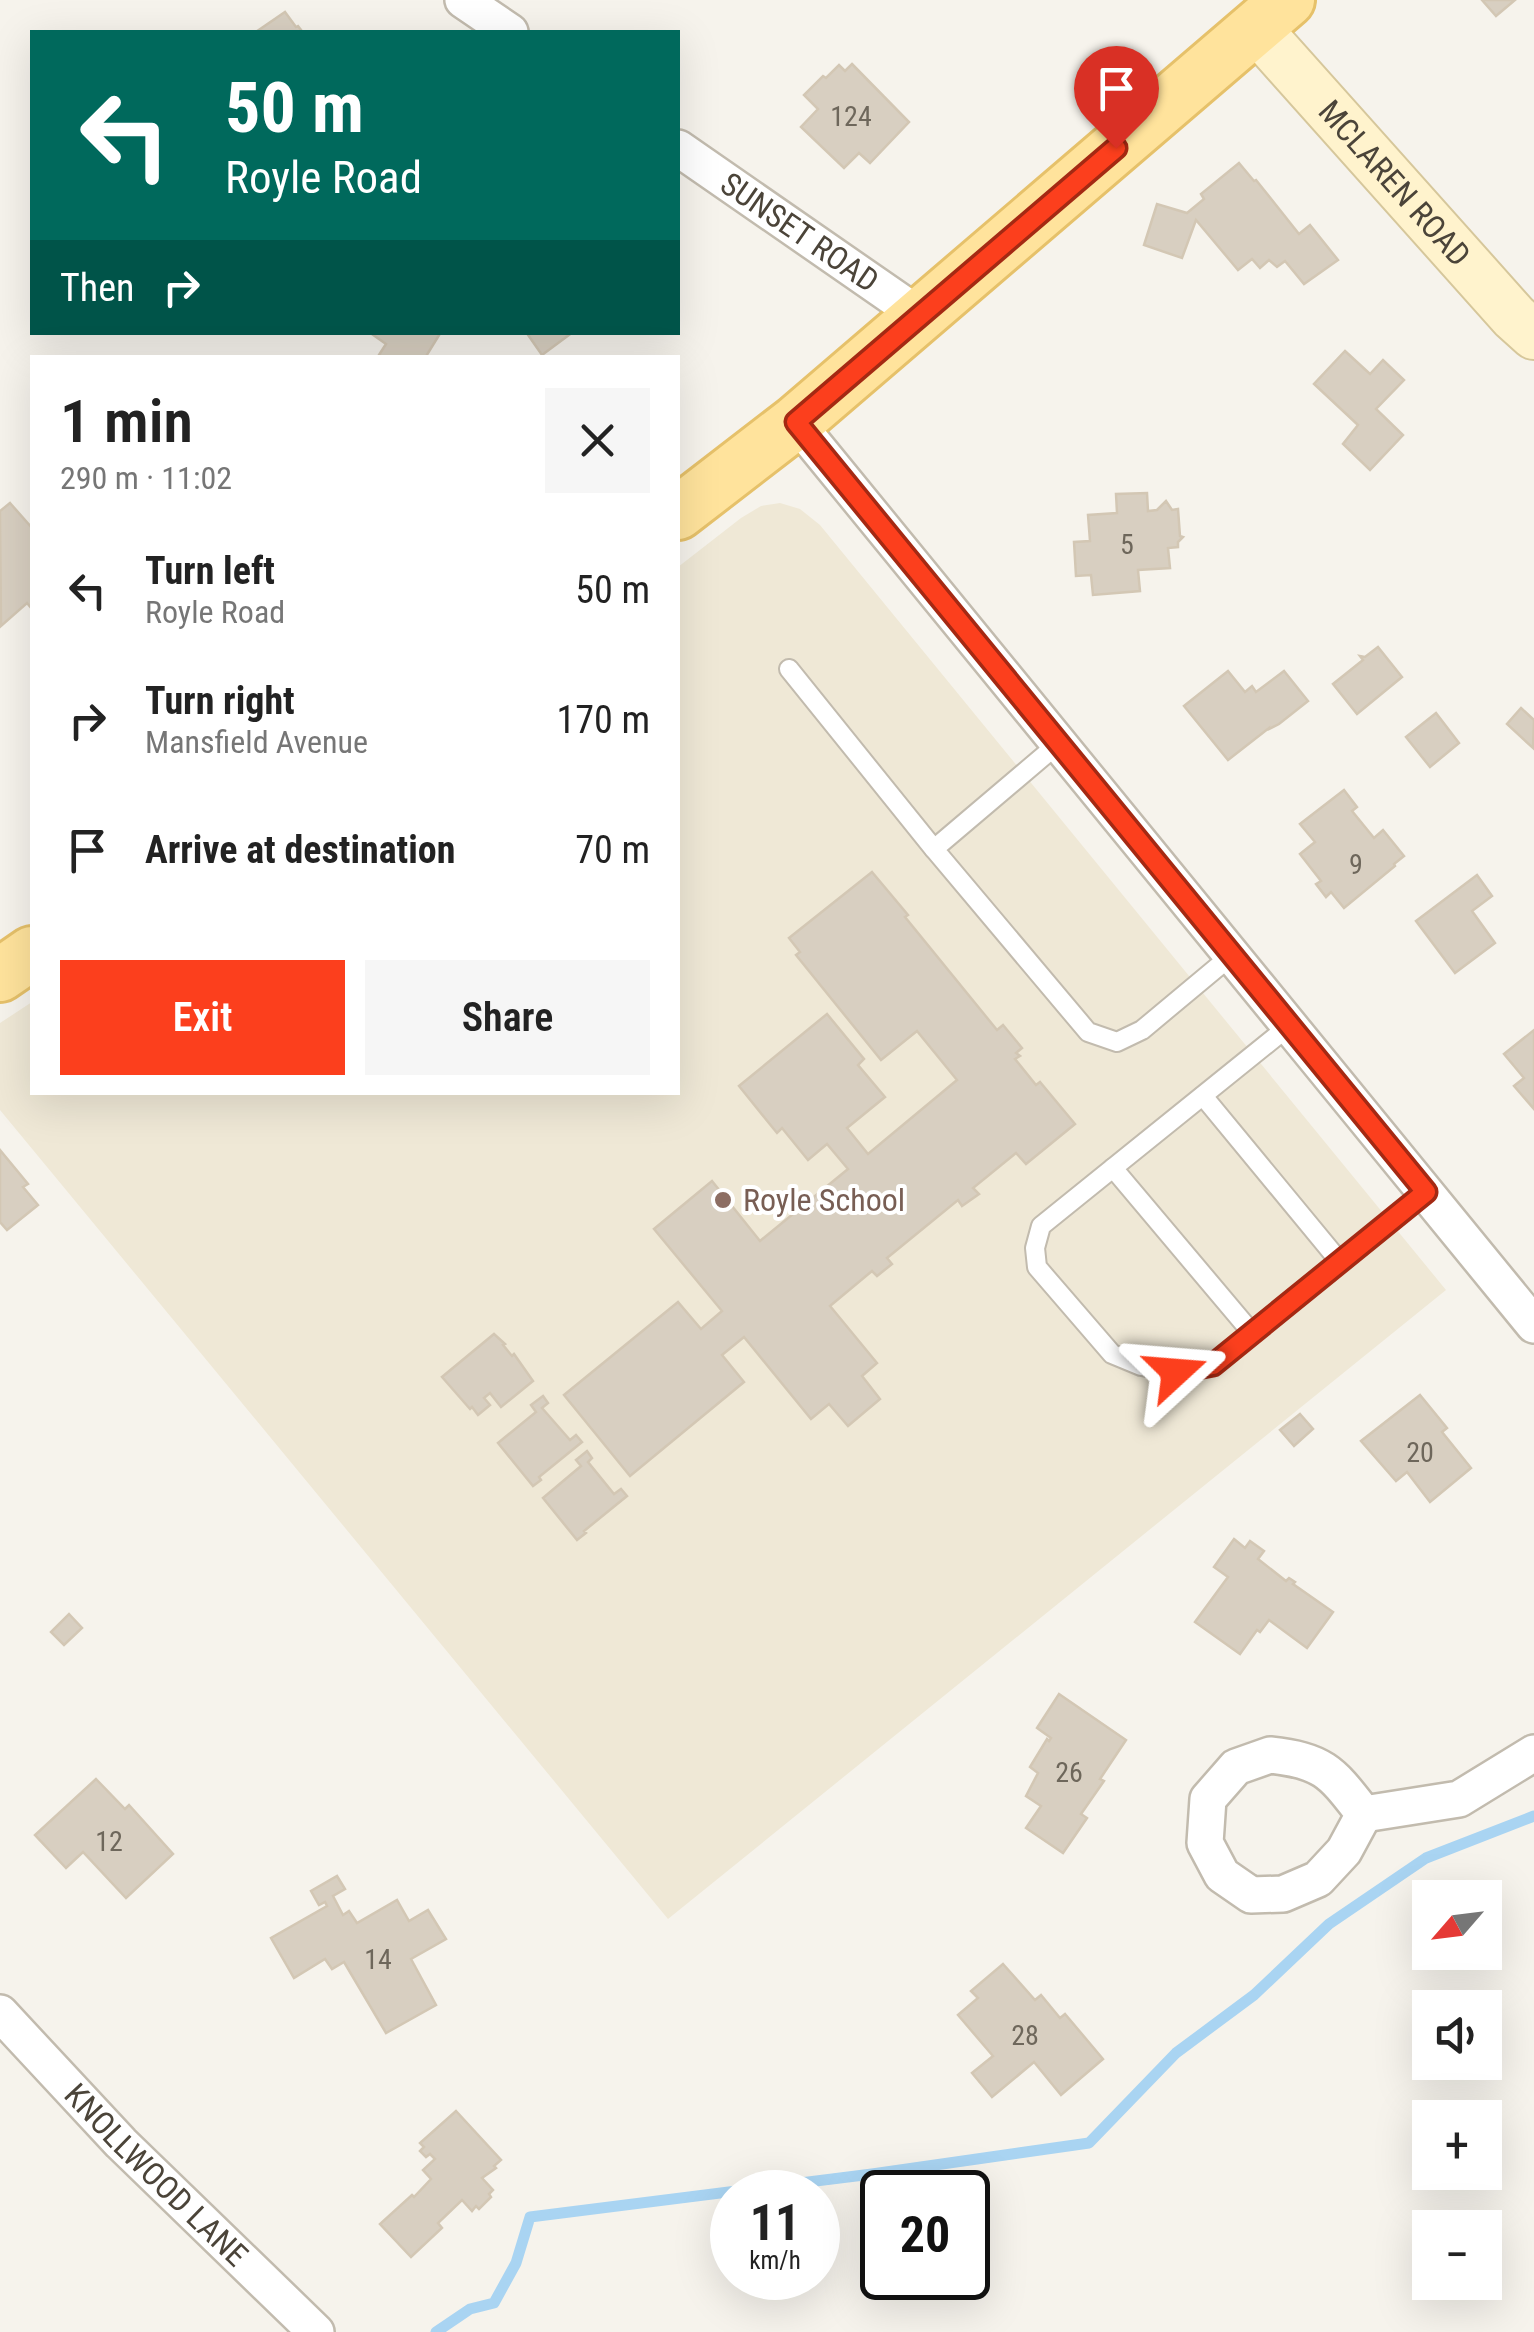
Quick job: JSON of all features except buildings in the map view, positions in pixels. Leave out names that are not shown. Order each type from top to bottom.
[{"type":"main road","points":[[680,511],[796,422],[1272,14]]},
{"type":"main road","points":[[0,975],[30,955]]},
{"type":"street","points":[[464,0],[507,30]]},
{"type":"street","name":"MCLAREN ROAD","points":[[1272,14],[1514,317],[1534,334]]},
{"type":"street","name":"SUNSET ROAD","points":[[680,149],[919,315]]},
{"type":"street","points":[[796,422],[1534,1325]]},
{"type":"street","points":[[1364,1814],[1459,1799],[1534,1753]]},
{"type":"street","points":[[1270,1755],[1301,1758],[1334,1776],[1364,1814],[1344,1851],[1318,1879],[1282,1894],[1251,1895],[1222,1875],[1205,1843],[1208,1799],[1236,1767],[1270,1755]]},
{"type":"street","name":"KNOLLWOOD LANE","points":[[0,2014],[122,2142],[316,2332]]},
{"type":"lane","points":[[789,669],[934,850],[1088,1032],[1117,1042],[1142,1030],[1232,955]]},
{"type":"lane","points":[[934,850],[1059,743]]},
{"type":"lane","points":[[1290,1026],[1041,1226],[1035,1248],[1037,1266],[1112,1354],[1141,1366],[1176,1372],[1213,1365],[1426,1192]]},
{"type":"lane","points":[[1203,1096],[1340,1262]]},
{"type":"lane","points":[[1113,1168],[1252,1334]]},
{"type":"shaded area","name":"Royle School","points":[[780,503],[800,509],[820,525],[1446,1290],[668,1919],[0,1110],[0,1023],[30,1003],[30,1095],[680,1095],[680,565],[761,506]]},
{"type":"waterway","points":[[436,2332],[470,2309],[494,2303],[516,2263],[530,2217],[1089,2143],[1176,2053],[1254,1995],[1329,1924],[1426,1858],[1534,1816]]},
{"type":"place","name":"Royle School","points":[[723,1200]]},
{"type":"route","points":[[1116,148],[796,422],[1426,1192],[1213,1365],[1176,1372]]}]
